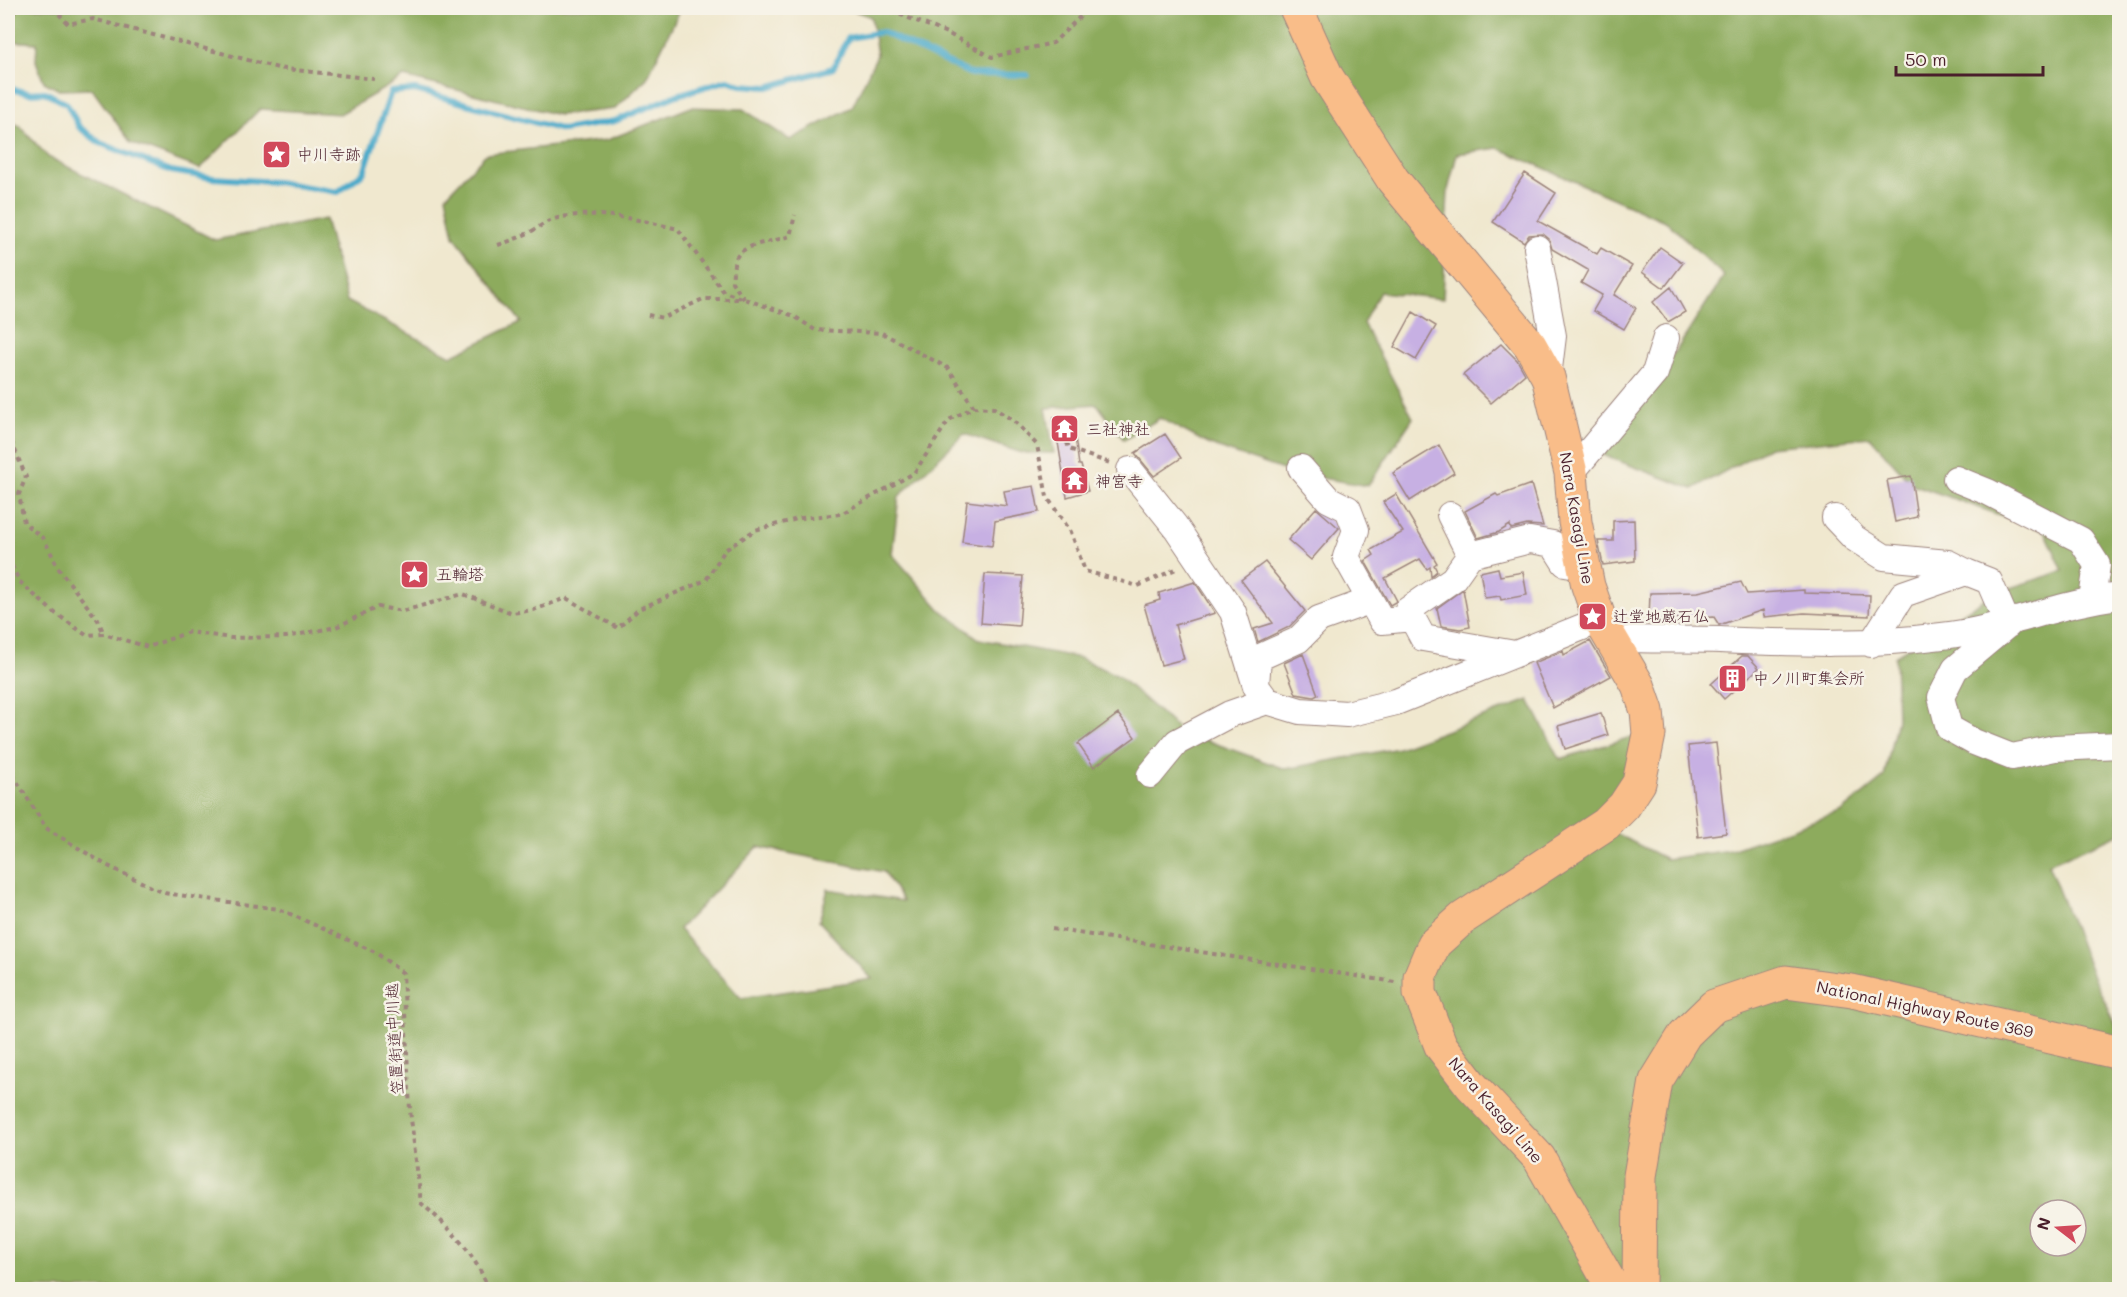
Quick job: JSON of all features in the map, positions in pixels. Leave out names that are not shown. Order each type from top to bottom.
[{"type":"main road","name":"Nara Kasagi Line","points":[[1296,8],[1327,77],[1393,180],[1530,345],[1548,377],[1571,473],[1575,522],[1583,566],[1606,631],[1638,685],[1647,711],[1649,734],[1639,783],[1624,806],[1606,824],[1463,918],[1434,944],[1420,977],[1420,993],[1441,1046],[1471,1085],[1539,1158],[1614,1290]]},
{"type":"main road","name":"National Highway Route 369","points":[[1640,1290],[1640,1176],[1656,1081],[1685,1034],[1714,1006],[1786,982],[1852,991],[2120,1053]]},
{"type":"street","points":[[1536,248],[1553,336],[1548,377]]},
{"type":"street","points":[[1571,473],[1655,373],[1666,338]]},
{"type":"street","points":[[1302,468],[1328,499],[1348,509],[1356,530],[1346,557],[1382,621],[1412,618]]},
{"type":"street","points":[[1130,470],[1198,560],[1233,612],[1262,693],[1300,711],[1347,714],[1396,702],[1515,654],[1606,631],[1633,639],[1870,645],[1945,636],[2008,624],[2092,599],[2120,596]]},
{"type":"street","points":[[1956,479],[1988,492],[2081,540],[2097,565],[2092,599]]},
{"type":"street","points":[[1450,515],[1470,555]]},
{"type":"street","points":[[1835,518],[1854,538],[1884,557],[1948,563],[1989,581],[2008,624]]},
{"type":"street","points":[[1515,654],[1423,638],[1408,610],[1453,579],[1470,555],[1530,540],[1553,544],[1565,563],[1583,566]]},
{"type":"street","points":[[1870,645],[1903,594],[1966,572]]},
{"type":"street","points":[[1262,693],[1258,658],[1298,640],[1319,620],[1369,601]]},
{"type":"street","points":[[2008,624],[1955,669],[1941,697],[1950,728],[1974,742],[2012,757],[2055,748],[2120,745]]},
{"type":"street","points":[[1150,775],[1177,742],[1230,714],[1262,693]]},
{"type":"path","points":[[8,23],[17,8]]},
{"type":"path","points":[[42,8],[58,14],[68,24],[93,19],[278,68],[374,80]]},
{"type":"path","points":[[883,8],[947,33],[992,57],[1053,43],[1089,8]]},
{"type":"path","points":[[498,245],[526,235],[556,218],[591,214],[639,220],[678,229],[714,282],[724,292],[794,316],[815,330],[882,333],[948,368],[974,407]]},
{"type":"path","points":[[743,299],[732,282],[736,258],[748,246],[790,237],[795,215]]},
{"type":"path","points":[[648,315],[663,318],[703,299],[743,299]]},
{"type":"path","points":[[8,557],[19,581],[51,610],[86,635],[104,634],[148,647],[189,632],[231,638],[286,637],[336,627],[378,607],[403,611],[463,594],[512,613],[534,610],[566,598],[618,628],[639,609],[706,580],[725,550],[755,531],[801,518],[841,514],[914,473],[949,420],[974,407],[994,408],[1014,421],[1037,444],[1047,497],[1071,532],[1085,571],[1138,586],[1198,560]]},
{"type":"path","points":[[8,434],[26,477],[19,494],[24,523],[44,539],[59,568],[98,620],[104,634]]},
{"type":"path","points":[[1067,442],[1069,448],[1086,454]]},
{"type":"path","name":"笠置街道中川越","points":[[8,767],[45,828],[106,865],[164,894],[279,909],[375,951],[403,973],[410,1110],[421,1203],[454,1232],[481,1268],[489,1290]]},
{"type":"path","points":[[1052,929],[1398,983],[1420,993]]},
{"type":"green space","points":[[8,8],[681,8],[647,78],[615,109],[559,115],[404,77],[340,114],[260,109],[200,169],[131,143],[92,89],[59,90],[44,82],[36,61],[37,43],[8,41]]},
{"type":"green space","points":[[847,8],[2119,8],[2119,834],[2048,864],[2092,974],[2119,1031],[2119,1289],[8,1289],[8,121],[20,126],[48,157],[215,240],[325,219],[347,301],[451,356],[521,322],[454,236],[446,196],[486,154],[607,140],[691,107],[743,109],[790,140],[852,107],[877,55],[871,17]],"holes":[[[1498,148],[1667,222],[1724,276],[1676,351],[1614,413],[1600,454],[1693,489],[1769,447],[1870,437],[1912,484],[2045,531],[2063,571],[1994,593],[1895,656],[1897,719],[1884,777],[1842,811],[1731,850],[1666,859],[1589,820],[1629,777],[1634,736],[1560,759],[1529,700],[1399,748],[1285,769],[1181,731],[1118,676],[1080,658],[979,639],[941,610],[892,554],[899,496],[964,434],[1022,453],[1054,453],[1046,408],[1097,404],[1124,440],[1160,418],[1210,445],[1292,473],[1368,486],[1413,418],[1363,323],[1380,292],[1443,299],[1448,190],[1457,154]],[[758,847],[884,872],[903,901],[828,889],[819,921],[872,979],[741,998],[679,929]]]},
{"type":"building","points":[[1525,173],[1556,193],[1538,221],[1597,254],[1601,248],[1632,266],[1614,295],[1636,308],[1624,329],[1593,311],[1602,295],[1581,283],[1588,270],[1552,249],[1549,239],[1543,234],[1529,235],[1524,242],[1493,222]]},
{"type":"building","points":[[1660,247],[1683,263],[1664,288],[1642,272]]},
{"type":"building","points":[[1671,287],[1685,312],[1668,322],[1653,302]]},
{"type":"building","points":[[1413,312],[1436,326],[1416,360],[1394,347]]},
{"type":"building","points":[[1501,344],[1517,360],[1525,374],[1491,403],[1463,375]]},
{"type":"building","points":[[1072,416],[1079,465],[1081,465],[1088,491],[1067,497],[1054,418]]},
{"type":"building","points":[[1165,434],[1181,458],[1154,476],[1135,453]]},
{"type":"building","points":[[1439,445],[1454,473],[1410,501],[1393,473]]},
{"type":"building","points":[[1911,476],[1917,517],[1895,522],[1887,480]]},
{"type":"building","points":[[1531,484],[1543,526],[1527,525],[1511,529],[1510,525],[1499,532],[1478,538],[1465,511],[1496,494],[1498,496]]},
{"type":"building","points":[[1034,486],[1039,512],[995,521],[992,546],[962,542],[967,501],[1007,506],[1004,491]]},
{"type":"building","points":[[1396,494],[1437,563],[1434,565],[1437,571],[1431,576],[1430,567],[1427,569],[1420,559],[1385,578],[1397,601],[1390,605],[1365,561],[1374,555],[1371,550],[1403,532],[1383,502]]},
{"type":"building","points":[[1316,508],[1339,528],[1311,560],[1288,540]]},
{"type":"building","points":[[1634,520],[1635,561],[1603,565],[1598,541],[1613,541],[1613,521]]},
{"type":"building","points":[[1265,562],[1305,611],[1289,627],[1258,642],[1254,629],[1273,623],[1241,580]]},
{"type":"building","points":[[1498,568],[1500,576],[1523,572],[1527,595],[1501,600],[1500,596],[1485,598],[1480,572]]},
{"type":"building","points":[[985,574],[1023,576],[1019,626],[981,623]]},
{"type":"building","points":[[1195,582],[1215,613],[1175,625],[1184,659],[1161,665],[1144,605],[1160,600],[1159,593]]},
{"type":"building","points":[[1741,582],[1747,594],[1804,590],[1804,593],[1870,595],[1869,616],[1804,613],[1764,617],[1763,610],[1719,625],[1714,617],[1649,620],[1650,593],[1698,592]]},
{"type":"building","points":[[1463,589],[1470,627],[1460,629],[1441,626],[1437,608]]},
{"type":"building","points":[[1590,641],[1611,676],[1553,708],[1534,663],[1563,651],[1564,655]]},
{"type":"building","points":[[1303,654],[1318,695],[1314,697],[1296,694],[1284,663]]},
{"type":"building","name":"中ノ川町集会所","points":[[1742,656],[1748,656],[1759,668],[1724,699],[1711,684]]},
{"type":"building","points":[[1601,713],[1608,735],[1565,749],[1558,726]]},
{"type":"building","points":[[1118,714],[1135,737],[1094,767],[1078,744]]},
{"type":"building","points":[[1716,743],[1726,833],[1698,837],[1688,746]]},
{"type":"waterway","points":[[8,81],[11,89],[29,93],[45,92],[67,104],[79,127],[100,143],[171,171],[213,178],[277,182],[338,192],[364,172],[391,92],[415,90],[563,130],[615,121],[677,95],[728,80],[741,85],[768,87],[833,68],[848,38],[882,32],[971,74],[1027,75]]},
{"type":"place","name":"中川寺跡","points":[[276,154]]},
{"type":"place","name":"三社神社","points":[[1065,429]]},
{"type":"place","name":"神宮寺","points":[[1074,481]]},
{"type":"place","name":"五輪塔","points":[[415,574]]},
{"type":"place","name":"辻堂地蔵石仏","points":[[1592,616]]},
{"type":"place","name":"中ノ川町集会所","points":[[1732,678]]}]
